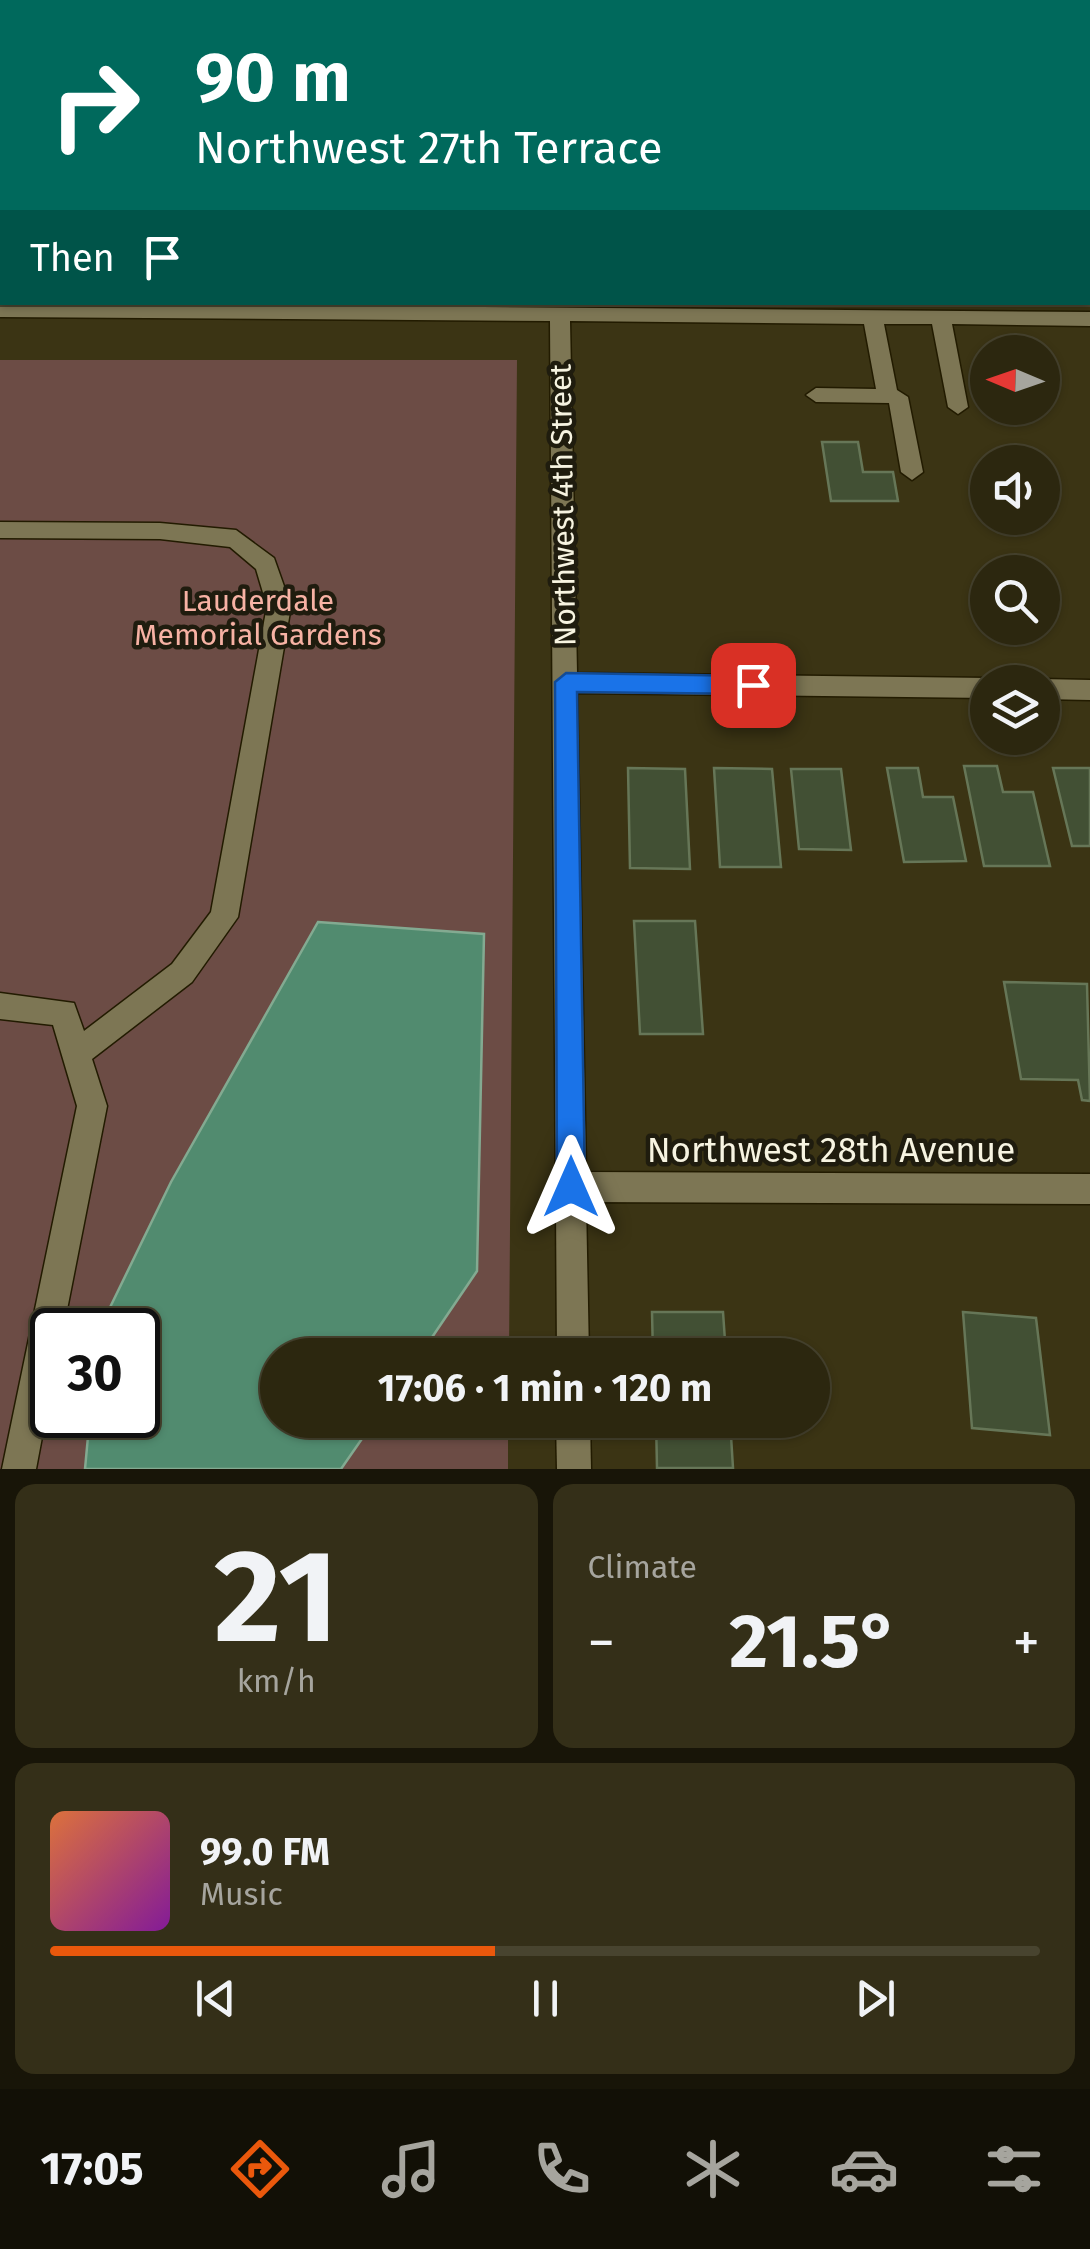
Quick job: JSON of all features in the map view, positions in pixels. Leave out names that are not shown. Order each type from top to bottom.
[{"type":"street","points":[[0,310],[514,308],[560,314],[941,318],[1063,311],[1090,315]]},
{"type":"street","name":"Northwest 4th Street","points":[[560,314],[572,1338]]},
{"type":"street","points":[[873,317],[888,396]]},
{"type":"street","points":[[941,318],[958,406]]},
{"type":"street","points":[[816,394],[898,397],[912,472]]},
{"type":"street","points":[[0,530],[160,531],[236,539],[266,564],[279,606],[224,917],[182,973],[76,1054]]},
{"type":"street","points":[[566,682],[970,688]]},
{"type":"street","points":[[1060,689],[1090,690]]},
{"type":"street","points":[[0,1006],[64,1013],[92,1106],[18,1469]]},
{"type":"street","name":"Northwest 28th Avenue","points":[[571,1187],[1090,1189]]},
{"type":"street","points":[[573,1438],[574,1469]]},
{"type":"green space","name":"Lauderdale Memorial Gardens","points":[[0,360],[517,360],[509,1338],[260,1338],[260,1438],[508,1438],[508,1469],[0,1469]]},
{"type":"shaded area","points":[[318,922],[484,934],[477,1271],[432,1338],[260,1338],[260,1438],[363,1438],[341,1469],[85,1469],[88,1438],[160,1438],[160,1308],[110,1308],[171,1182]]},
{"type":"building","points":[[822,442],[858,442],[863,472],[893,472],[898,501],[831,501]]},
{"type":"building","points":[[964,766],[997,766],[1003,792],[1033,792],[1050,866],[984,866]]},
{"type":"building","points":[[628,768],[685,769],[690,869],[630,868]]},
{"type":"building","points":[[714,768],[772,769],[781,867],[720,867]]},
{"type":"building","points":[[887,768],[918,768],[923,797],[953,797],[966,861],[904,862]]},
{"type":"building","points":[[1053,768],[1090,768],[1090,846],[1072,846]]},
{"type":"building","points":[[791,769],[841,769],[851,850],[799,849]]},
{"type":"building","points":[[634,921],[695,921],[703,1034],[640,1034]]},
{"type":"building","points":[[1004,982],[1087,984],[1090,1101],[1082,1100],[1078,1080],[1021,1079]]},
{"type":"building","points":[[652,1312],[723,1312],[725,1338],[653,1338]]},
{"type":"building","points":[[963,1312],[1036,1318],[1050,1435],[972,1428]]},
{"type":"building","points":[[656,1438],[731,1438],[733,1468],[657,1468]]},
{"type":"route","points":[[571,1187],[566,682],[753,685]]}]
